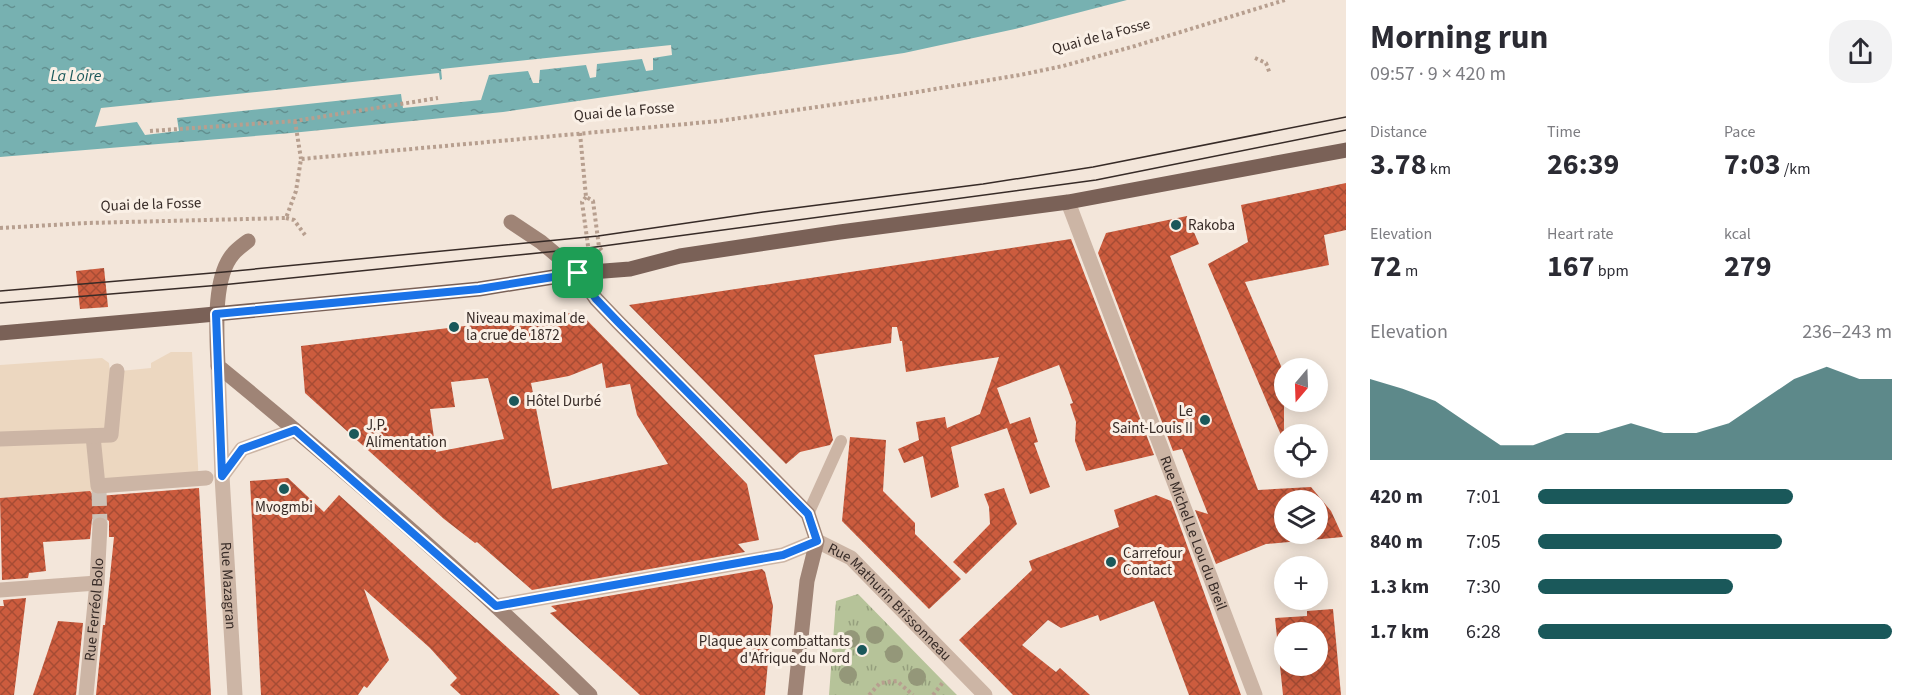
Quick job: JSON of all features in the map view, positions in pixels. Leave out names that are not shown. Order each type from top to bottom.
[{"type":"main road","points":[[0,333],[479,289],[578,273],[630,269],[680,256],[829,233],[1068,202],[1346,150]]},
{"type":"main road","points":[[511,222],[541,242],[578,273]]},
{"type":"main road","points":[[248,241],[232,255],[224,272],[216,314],[218,366],[295,430],[496,606],[590,695]]},
{"type":"main road","name":"Rue Mathurin Brissonneau","points":[[578,273],[596,299],[808,514],[817,541]]},
{"type":"main road","points":[[795,695],[807,581],[817,541]]},
{"type":"street","name":"Rue Michel Le Lou du Breil","points":[[1068,202],[1255,695]]},
{"type":"street","name":"Rue Mazagran","points":[[218,366],[214,477],[235,695]]},
{"type":"street","points":[[0,439],[111,435],[117,371]]},
{"type":"street","points":[[93,436],[98,486],[214,477],[242,449],[295,430]]},
{"type":"street","name":"Rue Ferréol Bolo","points":[[86,695],[100,525]]},
{"type":"street","points":[[496,606],[783,555],[817,541]]},
{"type":"street","name":"Rue Mathurin Brissonneau","points":[[817,541],[851,558],[985,695]]},
{"type":"street","points":[[0,590],[97,583]]},
{"type":"lane","points":[[808,514],[841,441]]},
{"type":"path","name":"Quai de la Fosse","points":[[302,159],[752,117],[875,99],[1063,66],[1285,0]]},
{"type":"path","points":[[1256,58],[1266,63],[1270,74]]},
{"type":"path","points":[[150,131],[296,120],[438,99]]},
{"type":"path","points":[[296,120],[302,159],[296,191],[286,218],[294,220],[305,235]]},
{"type":"path","points":[[580,133],[586,197],[594,201],[599,247],[604,252]]},
{"type":"path","name":"Quai de la Fosse","points":[[0,228],[87,223],[286,218]]},
{"type":"path","points":[[869,695],[880,682],[897,681],[913,695]]},
{"type":"green space","points":[[858,594],[957,695],[829,695],[836,601]]},
{"type":"shaded area","points":[[171,352],[192,352],[199,485],[0,498],[0,365],[102,358],[109,363],[110,372],[151,368],[151,363]]},
{"type":"water","name":"La Loire","points":[[0,0],[1127,0],[1015,29],[904,53],[503,112],[291,133],[0,157]]},
{"type":"pier","points":[[671,45],[672,55],[653,58],[653,70],[646,71],[642,59],[597,64],[596,77],[590,78],[586,65],[540,70],[539,83],[533,83],[528,71],[489,75],[481,100],[403,108],[401,94],[177,118],[179,131],[145,135],[137,122],[95,127],[101,108],[439,73],[440,80],[442,79],[441,69]]},
{"type":"building","points":[[1346,183],[1346,230],[1324,235],[1329,265],[1245,282],[1278,358],[1274,358],[1274,412],[1284,412],[1284,424],[1276,424],[1208,264],[1248,242],[1241,205]]},
{"type":"building","points":[[1187,216],[1199,244],[1170,256],[1258,490],[1311,487],[1314,490],[1274,490],[1274,543],[1266,544],[1216,564],[1195,510],[1208,514],[1182,449],[1173,451],[1098,253],[1106,233]]},
{"type":"building","points":[[1071,239],[1154,455],[1086,471],[1075,441],[1076,422],[1070,404],[1073,403],[1059,365],[997,388],[1010,424],[1030,417],[1038,442],[1034,443],[1050,487],[1030,494],[1007,428],[951,447],[959,487],[931,498],[923,456],[904,463],[898,449],[919,440],[916,422],[945,417],[947,428],[980,414],[999,357],[906,372],[902,341],[900,341],[897,327],[892,327],[891,343],[814,355],[833,440],[830,445],[800,452],[786,464],[629,305]]},
{"type":"building","points":[[104,268],[108,307],[80,309],[76,271]]},
{"type":"building","points":[[579,312],[747,484],[759,540],[738,544],[745,552],[532,590],[477,542],[475,543],[444,519],[305,393],[301,346]],"holes":[[[602,363],[606,388],[630,384],[637,415],[668,464],[552,489],[531,383],[569,376]],[[488,378],[504,439],[436,452],[430,409],[455,407],[451,382]]]},
{"type":"building","points":[[850,437],[886,440],[883,491],[915,523],[915,534],[961,579],[929,609],[842,521]]},
{"type":"building","points":[[288,478],[324,512],[339,495],[560,695],[461,695],[450,685],[457,678],[430,648],[364,589],[389,660],[367,688],[364,686],[358,695],[261,695],[250,481]]},
{"type":"building","points":[[199,488],[211,695],[96,695],[114,537],[109,537],[109,521],[101,515],[92,519],[90,539],[43,542],[46,571],[29,573],[28,578],[2,580],[0,498],[90,491],[93,495],[99,496]]},
{"type":"building","points":[[1004,488],[1017,524],[966,574],[953,562],[990,524],[989,507],[984,494]]},
{"type":"building","points":[[1156,495],[1171,501],[1241,695],[1189,695],[1154,601],[1100,621],[1098,615],[1061,628],[1048,620],[1022,645],[1056,672],[1060,668],[1090,695],[1013,695],[959,640],[1032,570],[1029,561],[1119,527],[1114,510]]},
{"type":"building","points":[[1328,507],[1331,511],[1343,537],[1328,538]]},
{"type":"building","points":[[762,569],[765,572],[773,606],[765,695],[640,695],[550,613],[557,611],[551,606]]},
{"type":"building","points":[[26,598],[14,695],[0,695],[0,606],[4,606],[3,600]]},
{"type":"building","points":[[1333,609],[1341,695],[1283,695],[1281,676],[1328,676],[1328,622],[1275,622],[1275,618],[1307,616],[1307,611]]},
{"type":"building","points":[[58,621],[83,623],[76,695],[33,695]]},
{"type":"tunnel","points":[[99,491],[100,525]]},
{"type":"tram line","points":[[0,291],[598,236],[1093,167],[1346,117]]},
{"type":"tram line","points":[[0,303],[221,285],[588,248],[1096,180],[1346,130]]},
{"type":"place","name":"Rakoba","points":[[1176,225]]},
{"type":"place","name":"Niveau maximal de la crue de 1872","points":[[454,327]]},
{"type":"place","name":"Hôtel Durbé","points":[[514,401]]},
{"type":"place","name":"Le Saint-Louis II","points":[[1205,420]]},
{"type":"place","name":"J.P. Alimentation","points":[[354,434]]},
{"type":"place","name":"Mvogmbi","points":[[284,489]]},
{"type":"place","name":"Carrefour Contact","points":[[1111,562]]},
{"type":"place","name":"Plaque aux combattants d'Afrique du Nord","points":[[862,650]]},
{"type":"route","points":[[578,273],[596,299],[808,514],[817,541],[783,555],[496,606],[295,430],[242,449],[222,476],[216,314],[479,289],[578,273]]}]
